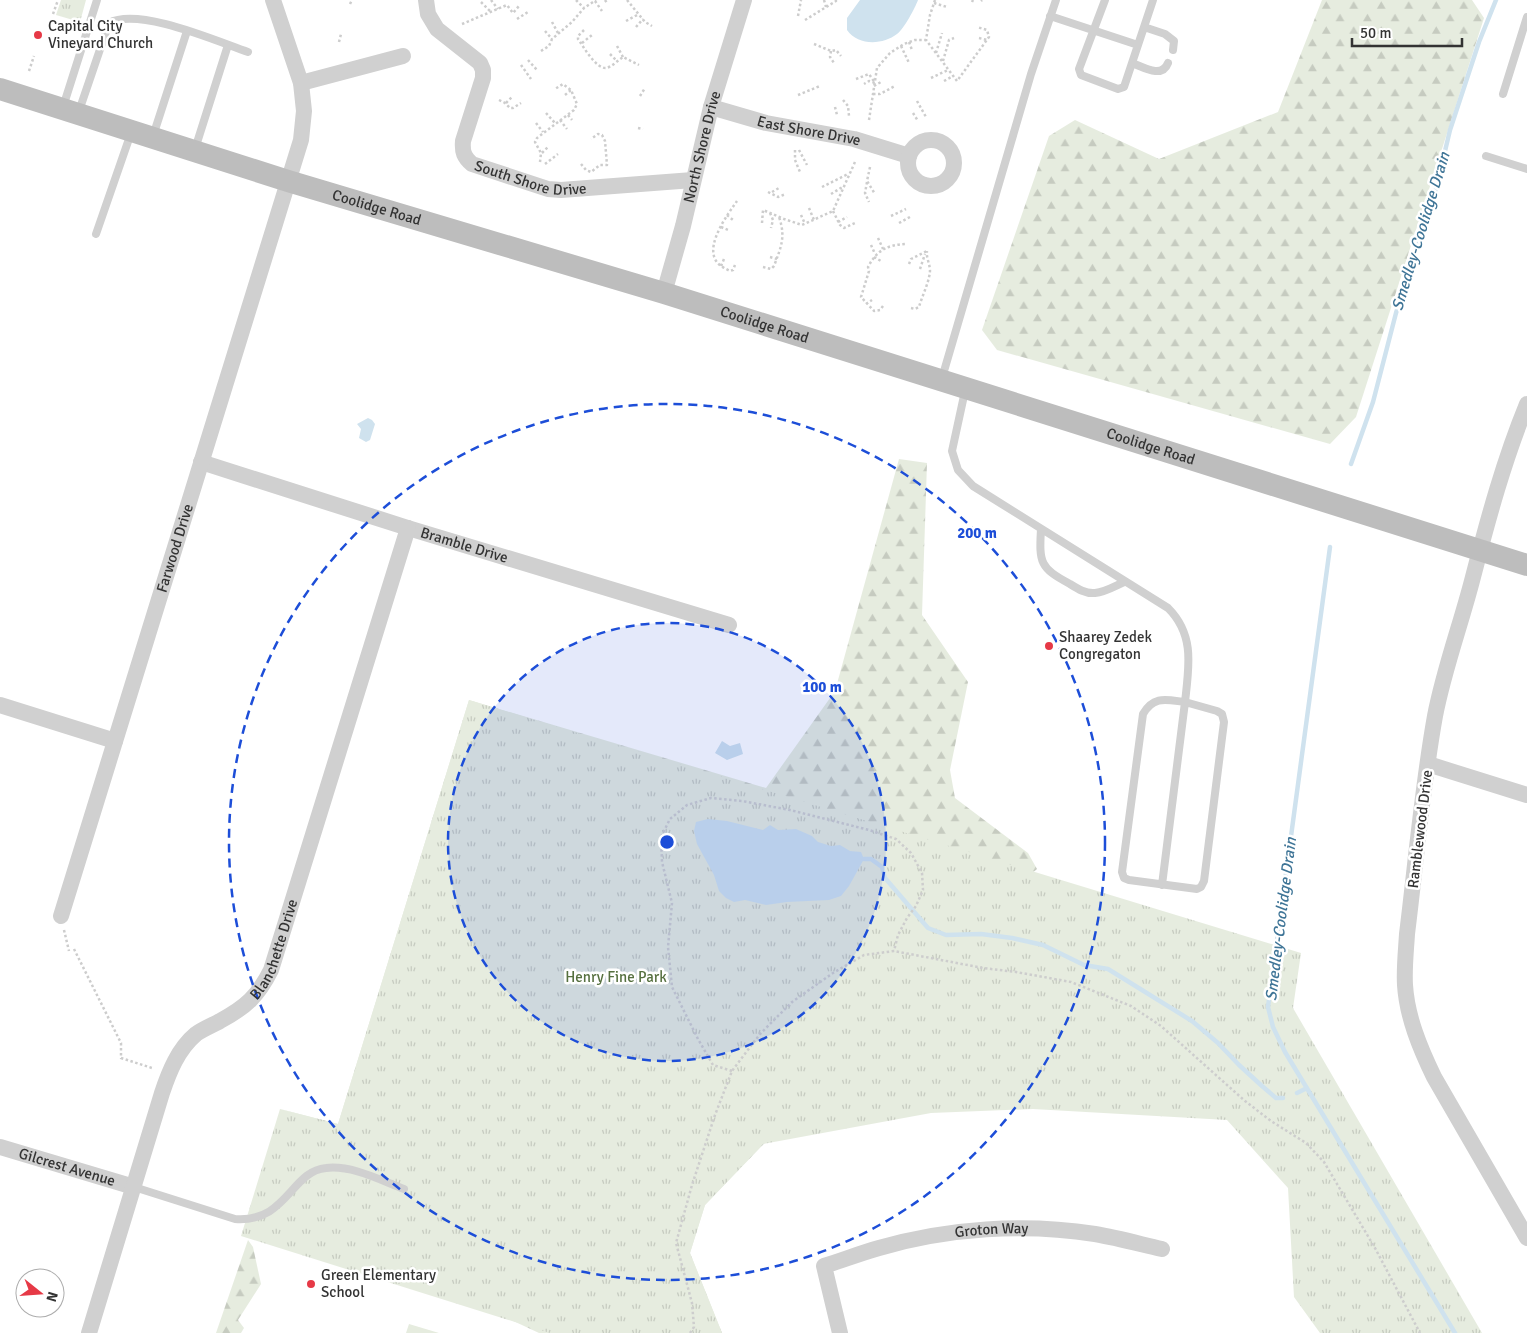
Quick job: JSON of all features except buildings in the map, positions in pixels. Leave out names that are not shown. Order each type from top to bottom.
[{"type":"street","name":"Farwood Drive","points":[[61,916],[301,140],[303,97],[272,0]]},
{"type":"street","name":"South Shore Drive","points":[[426,0],[428,14],[437,29],[480,63],[483,70],[483,78],[463,141],[462,150],[472,164],[548,189],[561,190],[693,180]]},
{"type":"street","name":"North Shore Drive","points":[[664,294],[683,226],[711,107],[744,0]]},
{"type":"street","points":[[300,83],[403,56]]},
{"type":"street","name":"Coolidge Road","points":[[0,89],[288,181],[664,294],[941,380],[1527,565]]},
{"type":"street","name":"East Shore Drive","points":[[711,107],[766,123],[854,139],[908,156]]},
{"type":"street","name":"Ramblewood Drive","points":[[1525,412],[1478,550],[1472,578],[1445,670],[1435,716],[1407,934],[1405,987],[1413,1026],[1434,1077],[1527,1238]]},
{"type":"street","name":"Bramble Drive","points":[[201,462],[408,528],[729,625]]},
{"type":"street","name":"Blanchette Drive","points":[[89,1333],[172,1065],[196,1034],[245,1006],[262,988],[271,970],[408,528]]},
{"type":"street","points":[[0,705],[115,741]]},
{"type":"street","points":[[1428,764],[1527,795]]},
{"type":"street","name":"Gilcrest Avenue","points":[[0,1148],[134,1187]]},
{"type":"street","name":"Groton Way","points":[[840,1333],[824,1266],[879,1248],[936,1235],[984,1229],[1058,1230],[1095,1234],[1162,1249]]},
{"type":"lane","points":[[71,111],[97,0]]},
{"type":"lane","points":[[941,380],[1031,74],[1056,0]]},
{"type":"lane","points":[[1104,0],[1079,69],[1081,75],[1118,89],[1124,87],[1153,0]]},
{"type":"lane","points":[[1050,16],[1138,45]]},
{"type":"lane","points":[[1503,94],[1527,17]]},
{"type":"lane","points":[[71,111],[109,23],[117,19],[149,20],[248,52]]},
{"type":"lane","points":[[1144,27],[1170,37],[1174,41],[1173,50]]},
{"type":"lane","points":[[153,138],[187,31]]},
{"type":"lane","points":[[195,151],[228,45]]},
{"type":"lane","points":[[1132,63],[1158,71],[1163,70],[1168,63]]},
{"type":"lane","points":[[96,234],[131,131]]},
{"type":"lane","points":[[1486,156],[1527,169]]},
{"type":"lane","points":[[966,389],[952,451],[958,470],[972,486],[1168,608],[1178,617],[1184,630],[1189,647],[1186,702],[1162,884]]},
{"type":"lane","points":[[1041,529],[1040,553],[1044,565],[1052,574],[1090,593],[1104,591],[1124,582]]},
{"type":"lane","points":[[1157,700],[1186,702],[1217,711],[1222,714],[1224,722],[1205,872],[1202,887],[1197,889],[1129,880],[1124,878],[1122,872],[1144,714],[1148,705],[1157,700]]},
{"type":"lane","points":[[134,1187],[235,1219],[249,1220],[266,1214],[280,1204],[305,1178],[324,1168],[350,1170],[404,1189]]},
{"type":"path","points":[[53,14],[58,0]]},
{"type":"path","points":[[350,4],[352,0]]},
{"type":"path","points":[[491,0],[498,9]]},
{"type":"path","points":[[462,24],[507,5],[510,0]]},
{"type":"path","points":[[572,3],[576,0],[584,8]]},
{"type":"path","points":[[541,51],[549,46],[552,39],[572,22],[584,8],[596,0],[602,11]]},
{"type":"path","points":[[628,0],[643,20],[652,26]]},
{"type":"path","points":[[798,16],[801,0]]},
{"type":"path","points":[[824,0],[826,7]]},
{"type":"path","points":[[805,20],[836,2],[835,0]]},
{"type":"path","points":[[481,2],[491,12]]},
{"type":"path","points":[[947,7],[934,2],[926,40],[957,81],[987,40],[989,34],[987,30],[977,27]]},
{"type":"path","points":[[507,5],[514,13],[519,6]]},
{"type":"path","points":[[517,19],[528,12]]},
{"type":"path","points":[[626,21],[639,14]]},
{"type":"path","points":[[636,27],[643,20]]},
{"type":"path","points":[[552,22],[558,33]]},
{"type":"path","points":[[584,30],[578,36],[581,44],[597,65],[602,68],[608,68],[624,57]]},
{"type":"path","points":[[545,31],[552,39]]},
{"type":"path","points":[[936,54],[942,33]]},
{"type":"path","points":[[339,42],[342,34]]},
{"type":"path","points":[[581,44],[592,35]]},
{"type":"path","points":[[942,62],[949,40],[954,38]]},
{"type":"path","points":[[979,38],[987,40]]},
{"type":"path","points":[[869,120],[877,68],[890,53],[901,46],[915,40],[926,40]]},
{"type":"path","points":[[909,42],[912,50]]},
{"type":"path","points":[[814,44],[831,51],[836,50],[841,56]]},
{"type":"path","points":[[617,46],[624,57],[640,65]]},
{"type":"path","points":[[901,46],[909,63]]},
{"type":"path","points":[[831,51],[830,56],[834,63]]},
{"type":"path","points":[[610,54],[617,61]]},
{"type":"path","points":[[29,71],[34,56]]},
{"type":"path","points":[[528,60],[536,70]]},
{"type":"path","points":[[521,66],[531,78]]},
{"type":"path","points":[[931,78],[948,70]]},
{"type":"path","points":[[856,79],[867,73],[870,74],[874,84]]},
{"type":"path","points":[[944,81],[953,76]]},
{"type":"path","points":[[864,84],[869,81],[874,84],[881,82]]},
{"type":"path","points":[[542,153],[535,142],[537,138],[574,110],[577,104],[571,90],[563,84],[555,89]]},
{"type":"path","points":[[798,95],[820,86]]},
{"type":"path","points":[[873,94],[880,94],[895,86]]},
{"type":"path","points":[[640,96],[645,88]]},
{"type":"path","points":[[565,94],[571,90]]},
{"type":"path","points":[[505,103],[512,98]]},
{"type":"path","points":[[499,100],[510,108],[521,103]]},
{"type":"path","points":[[843,100],[848,106],[849,116]]},
{"type":"path","points":[[917,100],[926,116]]},
{"type":"path","points":[[835,107],[838,115]]},
{"type":"path","points":[[546,113],[555,123]]},
{"type":"path","points":[[913,113],[918,121]]},
{"type":"path","points":[[568,115],[572,120]]},
{"type":"path","points":[[560,120],[567,129]]},
{"type":"path","points":[[536,124],[543,132]]},
{"type":"path","points":[[638,128],[643,129]]},
{"type":"path","points":[[581,164],[586,170],[591,172],[600,165],[607,165],[605,141],[602,135],[598,134],[590,139]]},
{"type":"path","points":[[600,144],[605,141]]},
{"type":"path","points":[[540,162],[542,153],[548,147]]},
{"type":"path","points":[[795,150],[795,160],[800,172]]},
{"type":"path","points":[[800,150],[806,165]]},
{"type":"path","points":[[545,164],[558,154]]},
{"type":"path","points":[[762,223],[763,210],[802,225],[833,211],[855,162]]},
{"type":"path","points":[[869,202],[865,193],[870,166]]},
{"type":"path","points":[[822,187],[849,174]]},
{"type":"path","points":[[867,181],[875,194]]},
{"type":"path","points":[[831,194],[844,186]]},
{"type":"path","points":[[779,188],[770,192],[778,198],[786,194]]},
{"type":"path","points":[[735,265],[733,270],[730,271],[715,260],[713,253],[714,241],[727,215],[737,201]]},
{"type":"path","points":[[808,208],[814,220]]},
{"type":"path","points":[[891,216],[906,209]]},
{"type":"path","points":[[833,211],[838,222],[844,228],[855,224]]},
{"type":"path","points":[[769,212],[773,220],[771,228]]},
{"type":"path","points":[[727,215],[733,220]]},
{"type":"path","points":[[801,215],[805,224]]},
{"type":"path","points":[[763,267],[770,269],[774,266],[784,238],[779,216]]},
{"type":"path","points":[[838,222],[847,217]]},
{"type":"path","points":[[900,223],[910,217]]},
{"type":"path","points":[[721,227],[728,230]]},
{"type":"path","points":[[878,238],[884,249]]},
{"type":"path","points":[[883,306],[877,312],[874,311],[861,297],[869,270],[868,267],[875,255],[884,249],[906,244]]},
{"type":"path","points":[[871,245],[875,255],[881,261]]},
{"type":"path","points":[[909,264],[911,259],[927,251]]},
{"type":"path","points":[[920,269],[927,251]]},
{"type":"path","points":[[911,308],[919,307],[930,269],[926,256],[927,251]]},
{"type":"path","points":[[770,257],[777,259]]},
{"type":"path","points":[[721,266],[724,259]]},
{"type":"path","points":[[869,270],[875,272]]},
{"type":"path","points":[[917,298],[921,299]]},
{"type":"path","points":[[866,304],[872,300]]},
{"type":"path","points":[[732,1071],[714,1065],[698,1039],[672,987],[668,947],[672,903],[662,862],[661,837],[670,818],[687,804],[711,798],[742,801],[790,810],[869,830],[896,839],[911,853],[922,873],[923,890],[916,906],[898,935],[894,951]]},
{"type":"path","points":[[61,916],[69,951]]},
{"type":"path","points":[[74,949],[121,1043],[121,1058],[152,1068]]},
{"type":"path","points":[[690,1333],[694,1327],[692,1303],[676,1243],[692,1185],[732,1071],[760,1034],[792,1002],[833,973],[864,955],[894,951],[1071,982],[1130,1006],[1162,1026],[1245,1101],[1271,1121],[1306,1143],[1324,1162],[1375,1248],[1420,1333]]},
{"type":"green space","points":[[61,0],[86,0],[80,22],[56,15]]},
{"type":"green space","points":[[1322,0],[1472,0],[1484,18],[1356,417],[1330,444],[997,350],[982,330],[1049,136],[1075,120],[1159,159],[1278,112]]},
{"type":"green space","name":"Henry Fine Park","points":[[899,459],[927,463],[922,615],[968,682],[950,770],[955,798],[1028,853],[1037,869],[979,920],[705,1205],[690,1253],[722,1333],[539,1333],[505,1317],[460,1162],[280,1109],[338,1124],[469,700],[766,788],[835,691]]},
{"type":"green space","name":"Henry Fine Park","points":[[469,700],[1301,953],[1293,1008],[1482,1333],[1320,1333],[1294,1297],[1288,1188],[1227,1120],[1033,1109],[931,1113],[763,1144],[705,1205],[690,1253],[722,1333],[550,1333],[241,1236],[280,1109],[338,1124]]},
{"type":"green space","points":[[248,1240],[253,1247],[261,1284],[238,1320],[244,1328],[241,1333],[216,1333]]},
{"type":"green space","points":[[409,1324],[439,1333],[406,1333]]},
{"type":"water","points":[[860,0],[918,0],[906,23],[897,34],[885,40],[871,42],[857,39],[847,30],[847,18]]},
{"type":"water","points":[[368,418],[375,424],[370,440],[366,442],[359,438],[361,429],[357,424]]},
{"type":"water","points":[[722,741],[730,746],[740,743],[743,754],[727,760],[715,753]]},
{"type":"water","points":[[708,819],[727,821],[763,830],[770,825],[778,830],[796,829],[812,836],[818,842],[831,846],[840,845],[850,851],[861,852],[864,859],[849,886],[841,896],[829,900],[766,905],[745,900],[734,902],[726,898],[719,891],[714,875],[697,844],[694,831],[696,822]]},
{"type":"waterway","name":"Smedley-Coolidge Drain","points":[[1351,464],[1373,402],[1396,313],[1436,189],[1450,130],[1479,42],[1496,0]]},
{"type":"waterway","name":"Smedley-Coolidge Drain","points":[[1330,547],[1268,1007],[1273,1027],[1285,1052],[1455,1333]]},
{"type":"waterway","points":[[864,859],[871,859],[882,867],[885,878],[928,928],[946,935],[981,934],[1043,945],[1084,965],[1108,969],[1192,1021],[1276,1098],[1283,1098]]},
{"type":"waterway","points":[[1297,1093],[1307,1088]]},
{"type":"place","name":"Capital City Vineyard Church","points":[[38,35]]},
{"type":"place","name":"Shaarey Zedek Congregaton","points":[[1049,646]]},
{"type":"place","name":"Green Elementary School","points":[[311,1284]]}]
